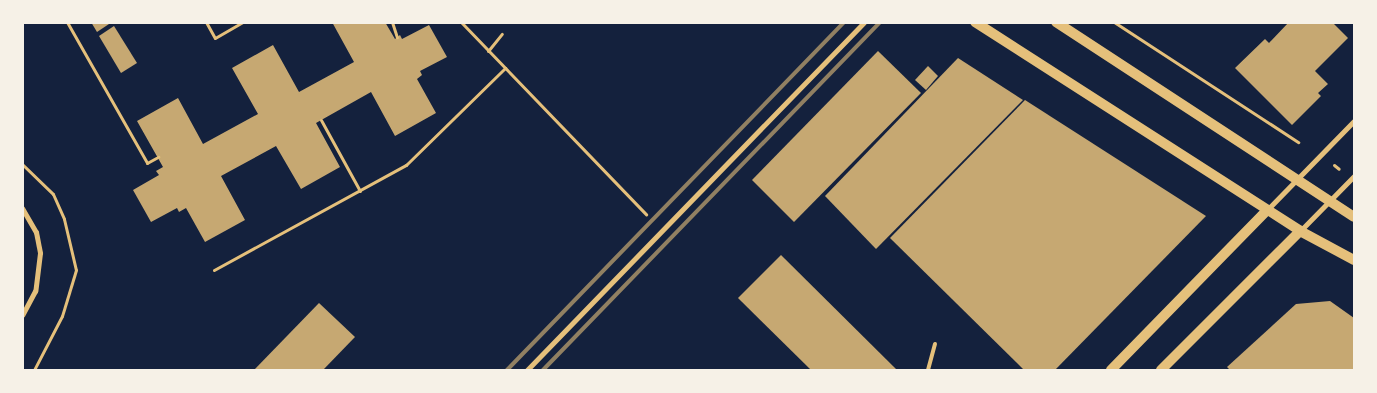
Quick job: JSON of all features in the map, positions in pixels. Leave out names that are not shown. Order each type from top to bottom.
[{"type":"main road","points":[[975,22],[1300,231],[1354,260]]},
{"type":"main road","points":[[1056,22],[1354,217]]},
{"type":"main road","points":[[1111,370],[1267,210]]},
{"type":"main road","points":[[1161,370],[1300,231]]},
{"type":"street","points":[[527,370],[864,22]]},
{"type":"street","points":[[1267,210],[1354,121]]},
{"type":"street","points":[[1300,231],[1354,176]]},
{"type":"street","points":[[22,208],[36,232],[40,253],[35,291],[22,315]]},
{"type":"lane","points":[[928,370],[935,344]]},
{"type":"path","points":[[67,22],[147,163],[158,157]]},
{"type":"path","points":[[206,22],[215,38],[243,22]]},
{"type":"path","points":[[392,22],[397,37]]},
{"type":"path","points":[[461,22],[646,214]]},
{"type":"path","points":[[1114,22],[1298,142]]},
{"type":"path","points":[[488,51],[502,34]]},
{"type":"path","points":[[214,270],[406,165],[505,68]]},
{"type":"path","points":[[321,120],[360,190]]},
{"type":"path","points":[[22,164],[54,194],[64,219],[76,270],[62,316],[34,370]]},
{"type":"path","points":[[1334,166],[1339,169]]},
{"type":"building","points":[[91,22],[112,22],[97,32]]},
{"type":"building","points":[[332,22],[385,22],[395,39],[400,35],[402,39],[429,25],[447,57],[420,71],[422,75],[417,79],[436,113],[395,136],[371,92],[316,123],[340,167],[301,189],[276,146],[221,176],[245,220],[205,242],[186,208],[179,212],[177,208],[151,222],[133,190],[159,175],[156,171],[163,167],[137,121],[178,98],[203,144],[258,114],[232,68],[273,45],[299,92],[354,62]]},
{"type":"building","points":[[1289,22],[1332,22],[1348,38],[1315,71],[1328,84],[1318,93],[1321,96],[1292,125],[1235,68],[1265,39],[1269,43]]},
{"type":"building","points":[[114,26],[137,63],[121,73],[99,36]]},
{"type":"building","points":[[878,51],[921,93],[794,222],[752,180]]},
{"type":"building","points":[[958,58],[1023,100],[876,249],[825,196]]},
{"type":"building","points":[[928,66],[938,76],[926,90],[915,80]]},
{"type":"building","points":[[1025,100],[1206,216],[1055,370],[1024,370],[890,238]]},
{"type":"building","points":[[781,255],[897,370],[811,370],[738,298]]},
{"type":"building","points":[[1330,301],[1354,318],[1354,370],[1230,370],[1227,367],[1296,304]]},
{"type":"building","points":[[319,303],[355,337],[323,370],[254,370]]},
{"type":"railway","points":[[507,370],[844,22]]},
{"type":"railway","points":[[543,370],[880,22]]}]
